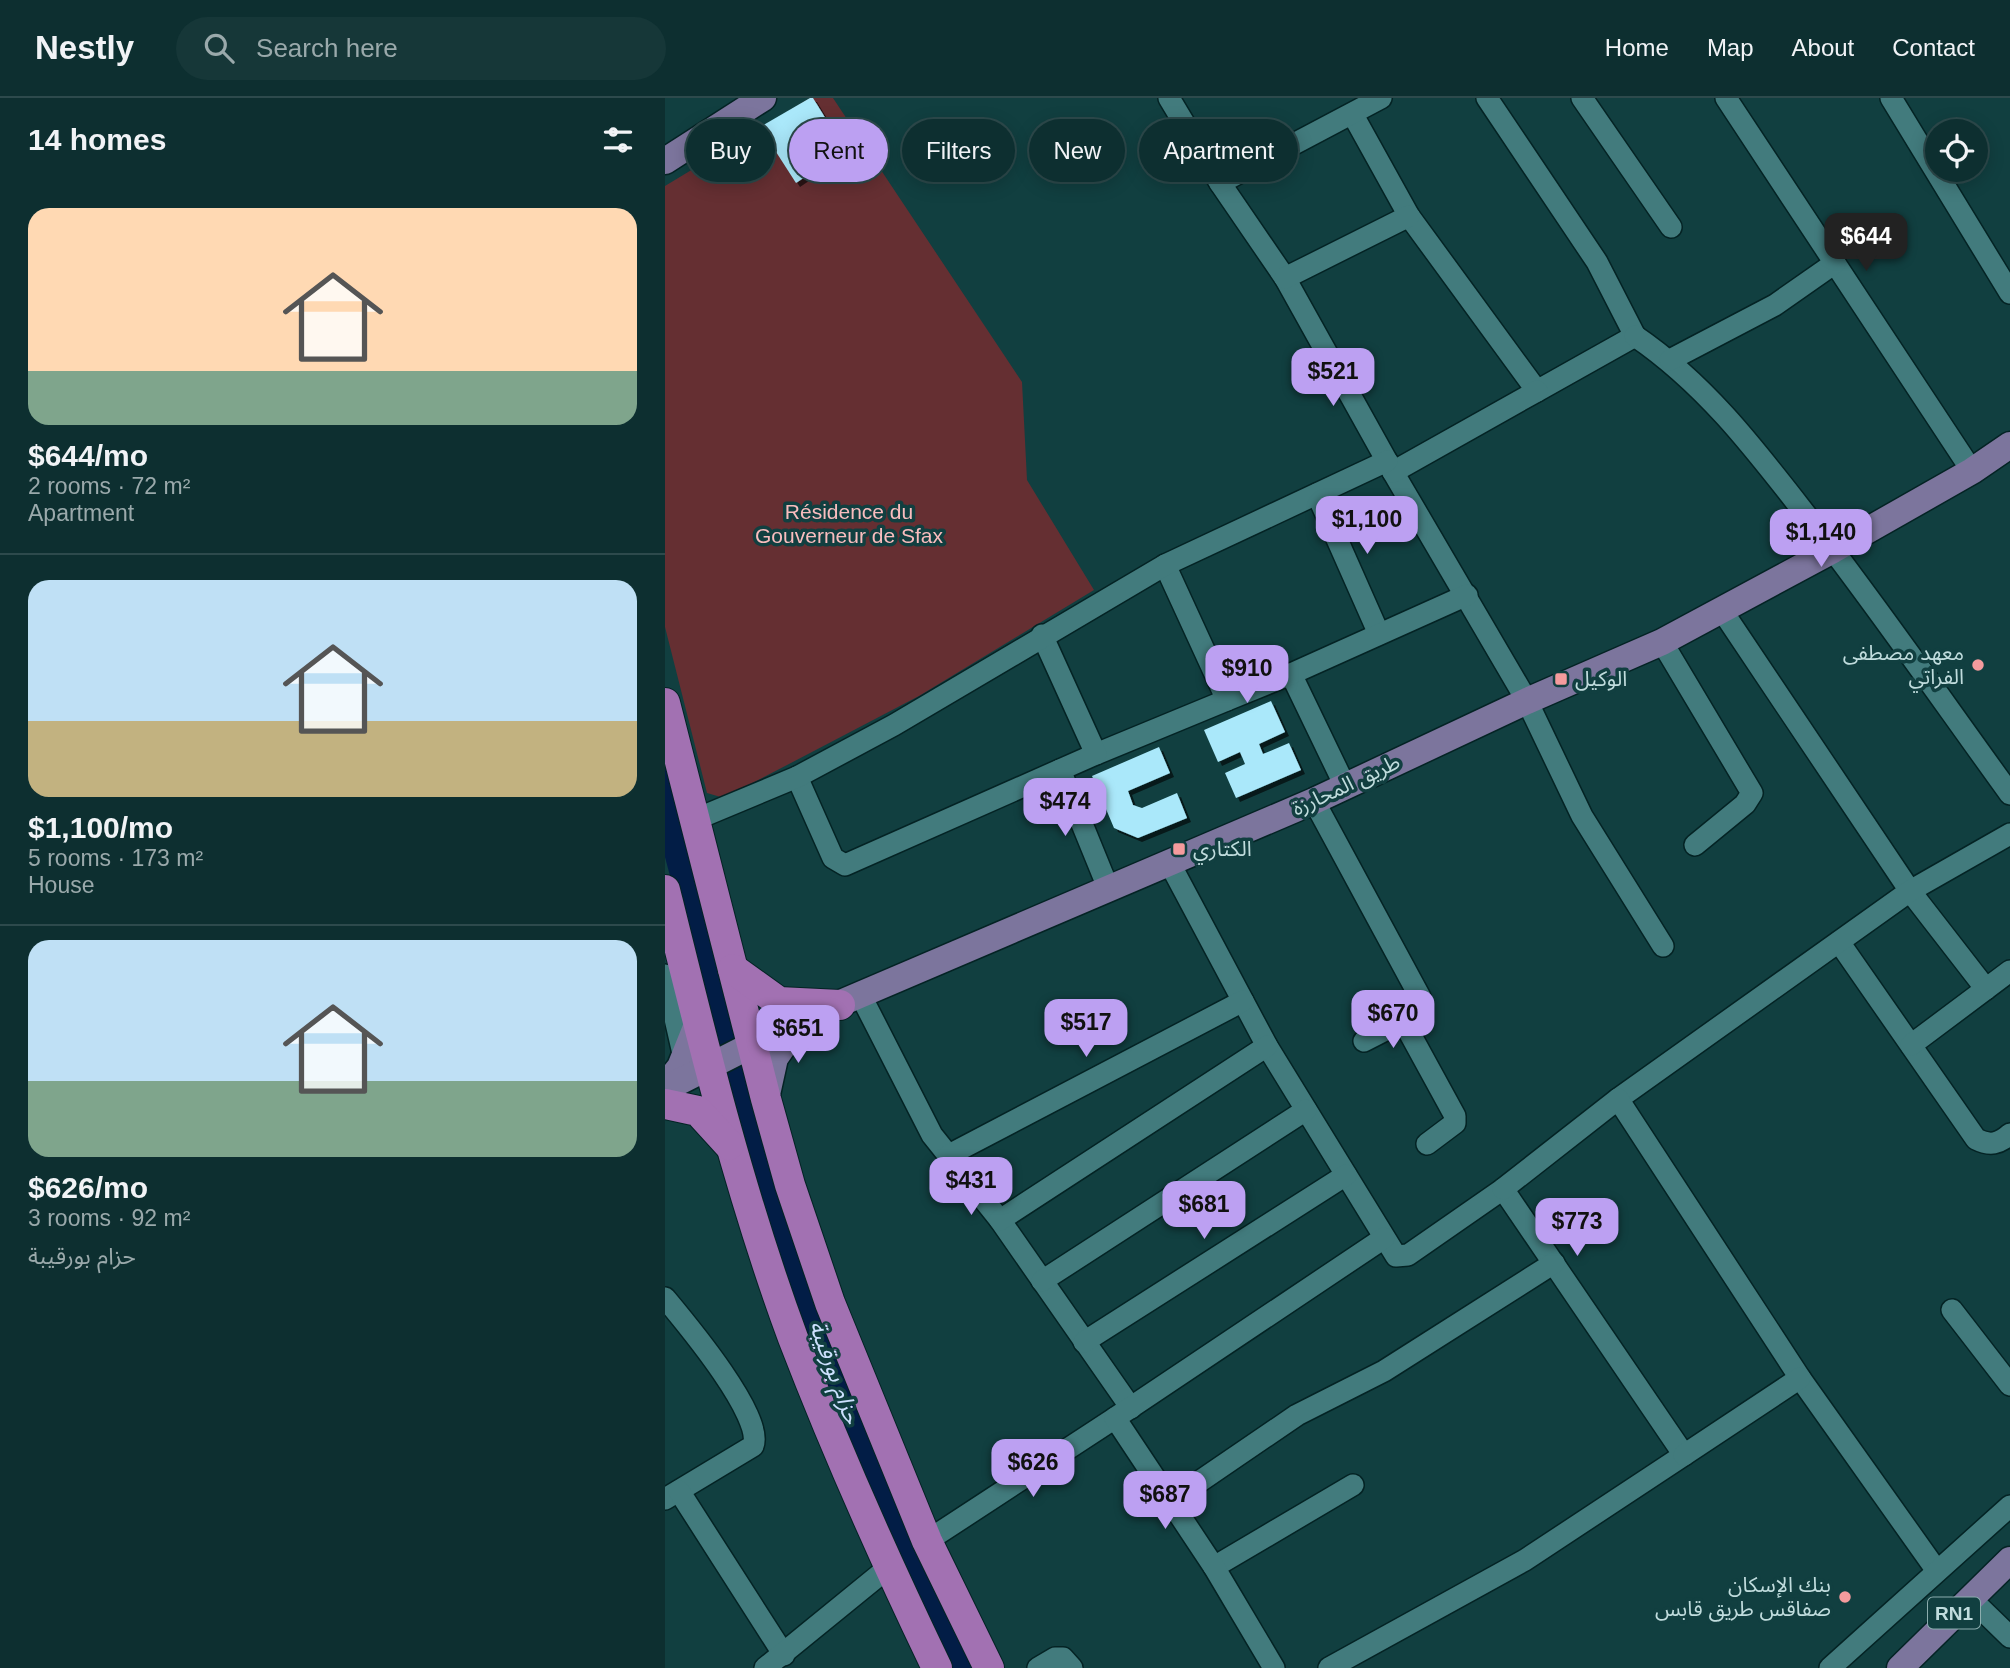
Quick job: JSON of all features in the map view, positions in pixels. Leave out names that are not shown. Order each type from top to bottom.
[{"type":"highway","points":[[665,703],[733,969],[750,1047],[790,1185],[830,1303],[927,1541],[989,1668]]},
{"type":"highway","points":[[665,890],[698,1022],[703,1062],[793,1337],[890,1567],[937,1668]]},
{"type":"highway","points":[[733,969],[779,1002],[851,1000]]},
{"type":"highway","points":[[665,1104],[698,1111],[721,1133],[734,1151]]},
{"type":"main road","points":[[665,161],[763,98]]},
{"type":"main road","name":"طريق المحارزة","points":[[665,1087],[703,1062],[750,1047],[801,1020],[1314,801],[1527,701],[1662,642],[1833,550],[1972,471],[2010,445]]},
{"type":"main road","points":[[767,1099],[778,1051],[801,1020]]},
{"type":"main road","name":"RN1","points":[[1900,1668],[2010,1560]]},
{"type":"street","points":[[1169,98],[1220,183],[1285,278],[1390,467],[1527,701],[1582,816],[1663,946]]},
{"type":"street","points":[[1220,183],[1381,98]]},
{"type":"street","points":[[1487,98],[1597,262],[1635,336],[1670,360],[1738,426],[1833,550],[2010,794]]},
{"type":"street","points":[[1583,98],[1671,227]]},
{"type":"street","points":[[1726,98],[1972,471]]},
{"type":"street","points":[[1891,98],[2010,293]]},
{"type":"street","points":[[1353,115],[1409,216],[1538,391]]},
{"type":"street","points":[[1285,278],[1409,216]]},
{"type":"street","points":[[1670,360],[1775,305],[1835,263]]},
{"type":"street","points":[[694,820],[797,777],[917,712],[1042,635],[1165,565],[1317,494],[1390,467],[1538,391],[1635,336]]},
{"type":"street","points":[[1317,494],[1379,634]]},
{"type":"street","points":[[1165,565],[1227,700]]},
{"type":"street","points":[[797,777],[832,858],[845,865],[1095,754],[1291,674],[1467,595]]},
{"type":"street","points":[[1721,609],[1910,891],[1986,989]]},
{"type":"street","points":[[1042,635],[1095,754]]},
{"type":"street","points":[[1662,642],[1752,793],[1745,804],[1695,845]]},
{"type":"street","points":[[1291,674],[1345,786]]},
{"type":"street","points":[[1059,770],[1108,890]]},
{"type":"street","points":[[1314,801],[1420,997],[1421,1005],[1417,1010],[1403,1021],[1364,1041]]},
{"type":"street","points":[[1170,864],[1267,1046],[1384,1238],[1396,1256],[1403,1258],[1503,1189],[1618,1099],[1910,891],[2010,834]]},
{"type":"street","points":[[1839,942],[1976,1139],[1986,1144],[2001,1142],[2010,1134]]},
{"type":"street","points":[[1911,1045],[2010,971]]},
{"type":"street","points":[[665,975],[703,1062]]},
{"type":"street","points":[[851,1000],[932,1135],[1000,1220],[1084,1342],[1171,1501],[1274,1668]]},
{"type":"street","points":[[949,1155],[1243,1002]]},
{"type":"street","points":[[1403,1021],[1455,1116],[1452,1128],[1427,1144]]},
{"type":"street","points":[[1000,1220],[1267,1046]]},
{"type":"street","points":[[1618,1099],[1800,1378],[1937,1572]]},
{"type":"street","points":[[1042,1281],[1306,1110]]},
{"type":"street","points":[[1084,1342],[1346,1175]]},
{"type":"street","points":[[1503,1189],[1684,1455]]},
{"type":"street","points":[[927,1541],[1384,1238]]},
{"type":"street","points":[[1171,1501],[1297,1415],[1384,1371],[1554,1263]]},
{"type":"street","points":[[665,1298],[710,1353],[755,1432],[753,1446],[672,1495],[783,1655]]},
{"type":"street","points":[[1952,1310],[2010,1385]]},
{"type":"street","points":[[1329,1668],[1525,1560],[1800,1378]]},
{"type":"street","points":[[1214,1567],[1353,1485]]},
{"type":"street","points":[[1830,1668],[2010,1506]]},
{"type":"street","points":[[765,1668],[890,1567]]},
{"type":"street","points":[[1970,1598],[2010,1637]]},
{"type":"street","points":[[1038,1668],[1055,1658],[1063,1658],[1072,1668]]},
{"type":"green space","name":"Résidence du Gouverneur de Sfax","points":[[810,98],[833,98],[847,119],[789,119],[789,182],[888,181],[1022,382],[1027,480],[1094,590],[919,696],[724,798],[707,793],[665,627],[665,186],[686,173],[686,182],[775,182],[775,119]]},
{"type":"water","points":[[665,734],[741,1038],[716,1050],[665,857]]},
{"type":"water","name":"حزام بورقيبة","points":[[744,1062],[979,1668],[944,1668],[827,1404],[721,1073]]},
{"type":"building","points":[[813,98],[826,119],[789,119],[789,172],[775,150],[774,119]]},
{"type":"building","points":[[1271,701],[1285,732],[1259,744],[1263,754],[1289,743],[1301,770],[1236,798],[1225,773],[1245,764],[1240,752],[1218,762],[1204,730]]},
{"type":"building","points":[[1159,747],[1170,773],[1128,791],[1133,805],[1142,808],[1177,793],[1187,818],[1138,838],[1114,828],[1092,776]]},
{"type":"place","name":"معهد مصطفى الفراتي","points":[[1978,665]]},
{"type":"place","name":"الوكيل","points":[[1561,679]]},
{"type":"place","name":"الكتاري","points":[[1179,849]]},
{"type":"place","name":"بنك الإسكان صفاقس طريق قابس","points":[[1845,1597]]}]
